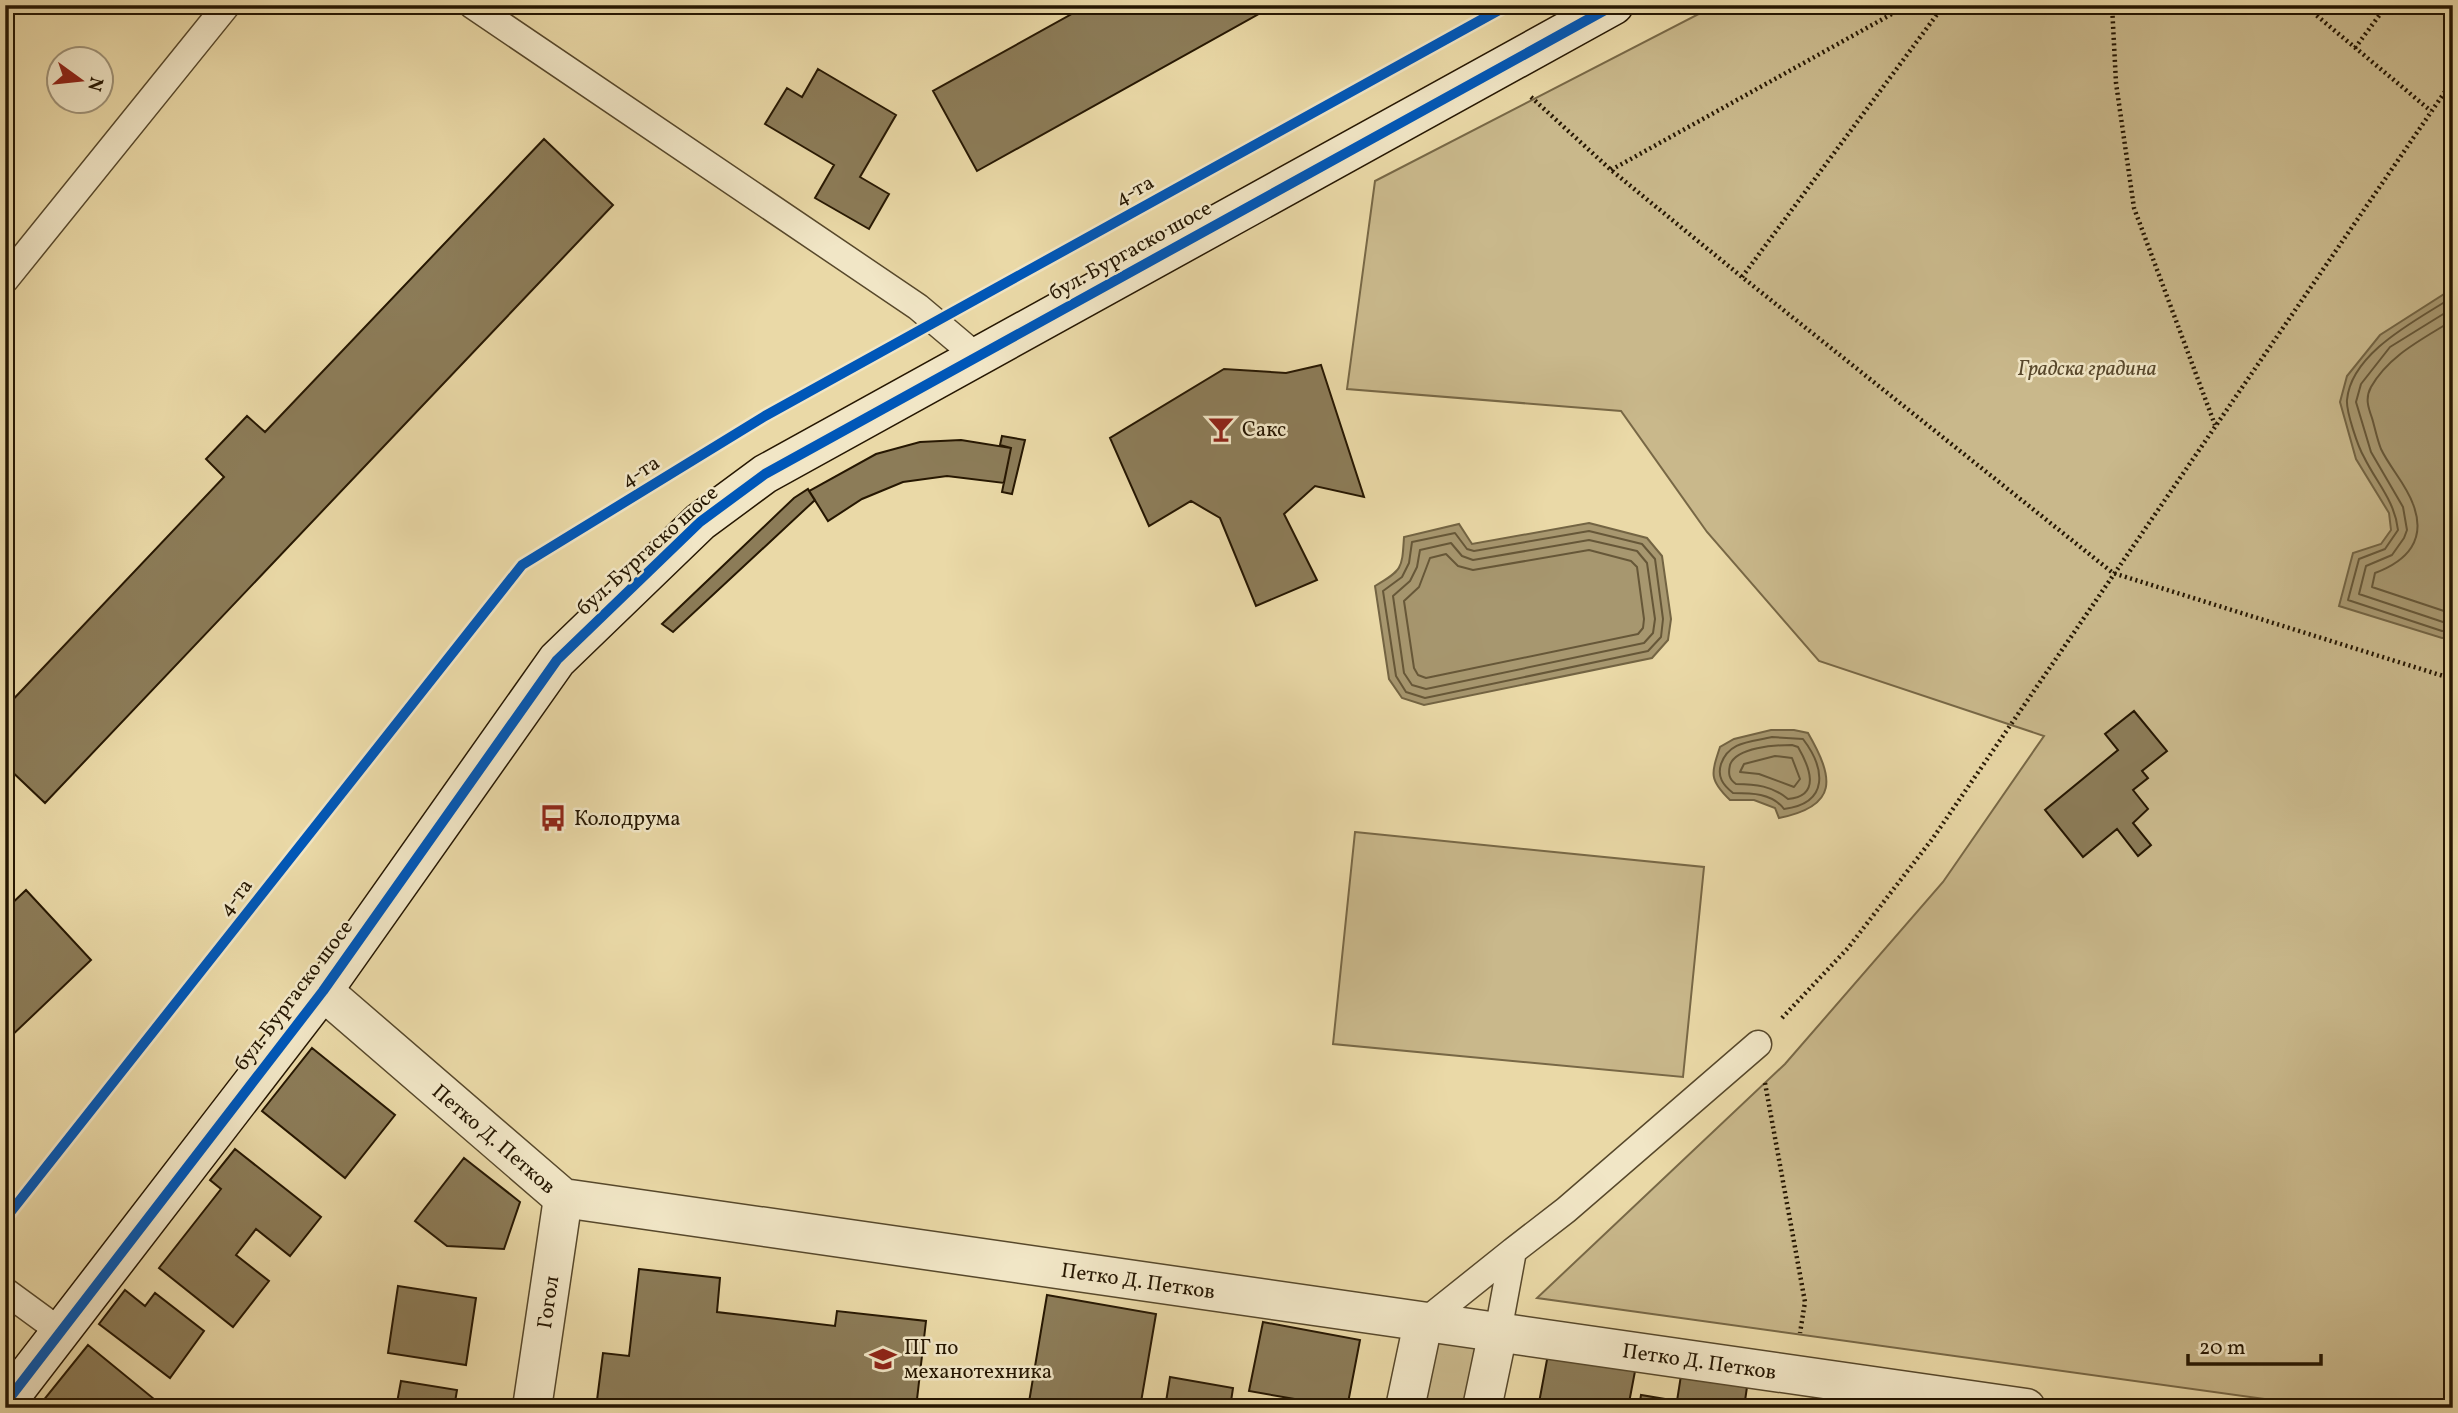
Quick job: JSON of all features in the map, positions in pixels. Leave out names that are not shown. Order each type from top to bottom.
[{"type":"street","name":"бул. Бургаско шосе","points":[[5,1404],[323,991],[557,660],[700,522],[765,474],[1614,5]]},
{"type":"street","name":"Петко Д. Петков","points":[[323,991],[563,1198],[1498,1332],[1791,1391],[2026,1408]]},
{"type":"street","name":"Гогол","points":[[532,1408],[563,1198]]},
{"type":"street","points":[[1405,1408],[1423,1323]]},
{"type":"street","points":[[1482,1408],[1498,1332]]},
{"type":"lane","points":[[5,280],[227,5]]},
{"type":"lane","points":[[472,5],[918,307],[976,356]]},
{"type":"lane","points":[[1423,1323],[1566,1210],[1758,1044]]},
{"type":"lane","points":[[1498,1332],[1513,1251]]},
{"type":"lane","points":[[5,1291],[61,1332]]},
{"type":"path","points":[[1611,170],[1908,5]]},
{"type":"path","points":[[1742,277],[1944,5]]},
{"type":"path","points":[[2112,5],[2116,82],[2134,208],[2215,425]]},
{"type":"path","points":[[2304,5],[2431,111]]},
{"type":"path","points":[[2355,48],[2387,5]]},
{"type":"path","points":[[1500,68],[1611,170],[2113,573],[2453,679]]},
{"type":"path","points":[[1791,1391],[1805,1302],[1758,1044],[1848,948],[1933,838],[2453,80]]},
{"type":"green space","name":"Градска градина","points":[[1716,5],[2453,5],[2453,1408],[2330,1408],[1537,1298],[1785,1064],[1943,882],[2044,736],[1819,661],[1707,532],[1621,411],[1347,389],[1375,181]]},
{"type":"green space","points":[[1355,832],[1704,867],[1683,1077],[1333,1044]]},
{"type":"green space","points":[[1423,1323],[1498,1332],[1482,1408],[1405,1408]]},
{"type":"water","points":[[2453,281],[2453,637],[2442,638],[2339,606],[2353,553],[2381,544],[2391,530],[2389,513],[2356,459],[2340,402],[2347,376],[2380,335],[2444,294]]},
{"type":"water","points":[[1589,523],[1647,538],[1662,556],[1671,619],[1668,640],[1652,658],[1424,705],[1402,698],[1389,679],[1375,586],[1399,567],[1404,537],[1459,524],[1472,544]]},
{"type":"water","points":[[1771,730],[1808,733],[1817,749],[1826,777],[1826,788],[1821,798],[1812,806],[1799,813],[1779,818],[1775,808],[1754,800],[1730,800],[1718,787],[1714,776],[1720,747],[1734,739]]},
{"type":"building","points":[[1088,5],[1275,5],[977,171],[933,91]]},
{"type":"building","points":[[818,69],[896,115],[860,177],[889,194],[869,229],[815,198],[834,165],[765,124],[787,88],[802,97]]},
{"type":"building","points":[[544,139],[613,205],[45,803],[5,765],[5,708],[224,477],[206,459],[247,416],[265,432]]},
{"type":"building","points":[[1321,365],[1364,497],[1315,486],[1284,514],[1317,580],[1256,606],[1220,518],[1191,501],[1149,526],[1110,438],[1224,369],[1286,373]]},
{"type":"building","points":[[1002,436],[1025,440],[1012,494],[1002,492],[1011,448],[1000,445]]},
{"type":"building","points":[[961,440],[1011,448],[1004,483],[947,476],[903,482],[862,499],[828,521],[809,491],[876,454],[920,442]]},
{"type":"building","points":[[808,489],[815,500],[673,632],[662,624],[794,498]]},
{"type":"building","points":[[2134,711],[2167,751],[2142,771],[2148,778],[2133,790],[2148,809],[2133,823],[2151,845],[2138,856],[2117,829],[2083,857],[2045,810],[2118,750],[2105,734]]},
{"type":"building","points":[[26,890],[91,960],[5,1042],[5,910]]},
{"type":"building","points":[[312,1048],[395,1115],[345,1178],[262,1111]]},
{"type":"building","points":[[235,1149],[321,1217],[290,1256],[256,1229],[236,1255],[269,1281],[233,1327],[159,1268],[221,1189],[210,1180]]},
{"type":"building","points":[[464,1158],[520,1202],[504,1249],[447,1246],[415,1221]]},
{"type":"building","points":[[639,1269],[720,1278],[717,1312],[835,1326],[837,1311],[926,1321],[916,1408],[596,1408],[603,1353],[629,1356]]},
{"type":"building","points":[[398,1286],[476,1298],[466,1365],[388,1353]]},
{"type":"building","points":[[125,1290],[145,1306],[155,1293],[204,1331],[170,1378],[99,1324]]},
{"type":"building","points":[[1047,1295],[1156,1314],[1140,1408],[1028,1408]]},
{"type":"building","points":[[1263,1322],[1360,1340],[1347,1408],[1249,1391]]},
{"type":"building","points":[[88,1345],[154,1399],[146,1408],[49,1408],[42,1402]]},
{"type":"building","points":[[1549,1349],[1636,1366],[1628,1408],[1538,1408]]},
{"type":"building","points":[[1682,1369],[1748,1380],[1744,1408],[1639,1408],[1641,1395],[1677,1401]]},
{"type":"building","points":[[1170,1377],[1233,1388],[1230,1408],[1165,1408]]},
{"type":"building","points":[[401,1381],[457,1390],[454,1408],[396,1408]]},
{"type":"cycle path","name":"4-та","points":[[5,1219],[522,565],[765,416],[1508,5]]},
{"type":"cycle path","points":[[5,1404],[323,991],[557,660],[700,522],[765,474],[1614,5]]},
{"type":"place","name":"Сакс","points":[[1221,429]]},
{"type":"place","name":"Колодрума","points":[[553,818]]},
{"type":"place","name":"ПГ по механотехника","points":[[883,1359]]}]
